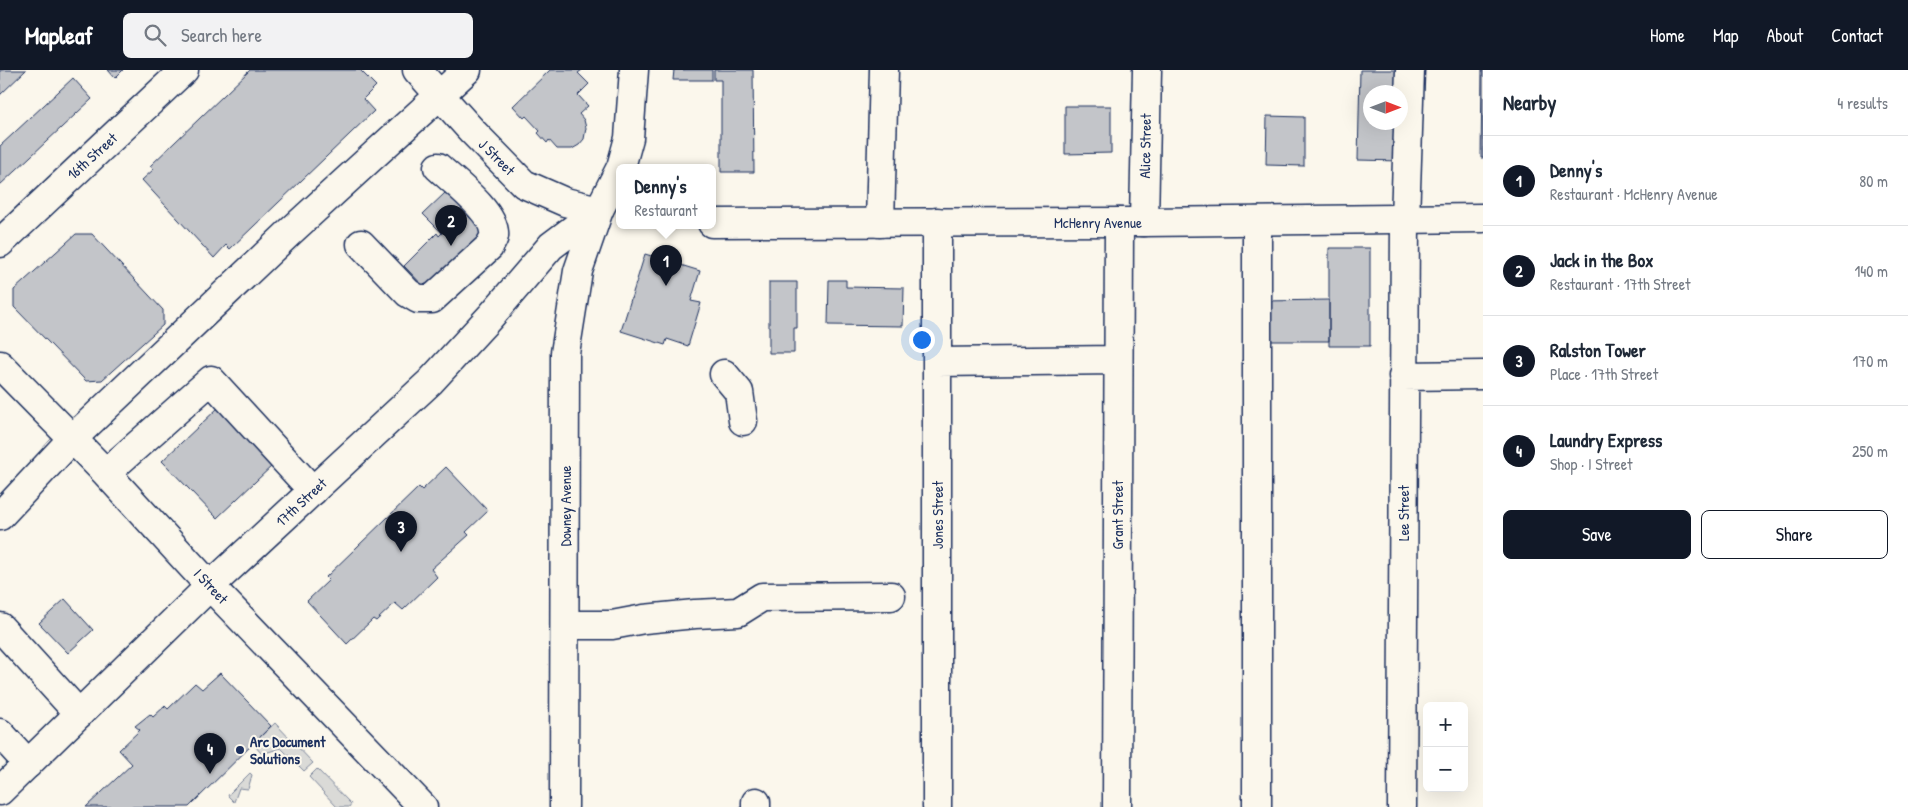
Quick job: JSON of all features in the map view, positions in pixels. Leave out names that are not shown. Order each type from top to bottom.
[{"type":"street","name":"16th Street","points":[[0,243],[184,70]]},
{"type":"street","name":"J Street","points":[[417,70],[473,132],[524,184],[565,202],[609,212]]},
{"type":"street","points":[[0,516],[72,439],[291,231],[467,70]]},
{"type":"street","name":"Downey Avenue","points":[[621,164],[629,138],[634,70]]},
{"type":"street","points":[[880,223],[884,70]]},
{"type":"street","name":"Alice Street","points":[[1131,222],[1147,70]]},
{"type":"street","name":"Lee Street","points":[[1402,807],[1403,376],[1405,219],[1410,70]]},
{"type":"street","points":[[360,244],[408,293],[418,299],[432,299],[489,247],[494,236],[491,220],[478,204],[438,167]]},
{"type":"street","name":"Downey Avenue","points":[[564,807],[565,353],[578,271],[609,212],[616,184]]},
{"type":"street","name":"17th Street","points":[[1,786],[28,764],[210,586],[430,382],[490,317],[551,246],[609,212]]},
{"type":"street","name":"McHenry Avenue","points":[[716,223],[1131,222],[1483,218]]},
{"type":"street","points":[[1257,221],[1257,807]]},
{"type":"street","name":"Jones Street","points":[[936,807],[938,222]]},
{"type":"street","name":"Grant Street","points":[[1117,807],[1118,360],[1131,222]]},
{"type":"street","points":[[938,362],[1118,360]]},
{"type":"street","name":"I Street","points":[[0,365],[106,473],[210,586],[423,807]]},
{"type":"street","points":[[724,374],[739,392],[743,421]]},
{"type":"street","points":[[1403,376],[1483,375]]},
{"type":"street","points":[[106,473],[211,380],[312,491]]},
{"type":"street","points":[[565,625],[612,625],[661,617],[738,612],[762,597],[891,596]]},
{"type":"street","points":[[0,627],[79,714]]},
{"type":"street","points":[[0,733],[28,764]]},
{"type":"shaded area","points":[[275,723],[313,763],[304,771],[281,748],[262,754],[253,744]]},
{"type":"shaded area","points":[[317,769],[351,804],[349,807],[337,807],[309,777]]},
{"type":"shaded area","points":[[250,773],[252,775],[248,789],[239,788],[234,802],[228,796],[229,794]]},
{"type":"building","points":[[0,70],[26,70],[0,95]]},
{"type":"building","points":[[108,70],[123,70],[115,78]]},
{"type":"building","points":[[250,70],[360,70],[376,86],[363,99],[374,111],[230,249],[226,245],[214,258],[142,180],[154,169],[150,166]]},
{"type":"building","points":[[550,70],[582,70],[578,73],[589,84],[578,95],[588,106],[579,114],[584,120],[586,128],[584,139],[572,149],[557,149],[549,140],[547,143],[538,133],[540,131],[513,106]]},
{"type":"building","points":[[674,70],[712,70],[712,80],[673,80]]},
{"type":"building","points":[[714,70],[753,70],[754,172],[721,172],[721,80],[714,80]]},
{"type":"building","points":[[1360,70],[1401,70],[1400,85],[1363,85],[1363,130],[1400,130],[1400,161],[1358,160]]},
{"type":"building","points":[[1482,70],[1483,158],[1481,158]]},
{"type":"building","points":[[73,78],[92,99],[0,185],[0,146]]},
{"type":"building","points":[[1065,106],[1111,106],[1111,153],[1065,154]]},
{"type":"building","points":[[1267,116],[1304,117],[1304,166],[1266,165]]},
{"type":"building","points":[[446,192],[488,237],[428,291],[404,266],[437,233],[439,236],[442,233],[423,214]]},
{"type":"building","points":[[76,234],[92,234],[163,310],[163,325],[102,380],[86,381],[14,307],[14,290]]},
{"type":"building","points":[[1329,248],[1370,248],[1370,346],[1329,346]]},
{"type":"building","points":[[645,254],[700,271],[691,301],[701,303],[688,346],[667,339],[665,345],[621,331]]},
{"type":"building","points":[[829,280],[846,280],[846,287],[904,288],[903,326],[828,325]]},
{"type":"building","points":[[769,282],[797,282],[797,328],[794,328],[794,353],[769,353]]},
{"type":"building","points":[[1329,300],[1329,341],[1264,341],[1264,301]]},
{"type":"building","points":[[219,407],[274,464],[217,518],[162,461]]},
{"type":"building","points":[[446,467],[488,511],[466,532],[469,535],[431,569],[437,577],[403,610],[395,603],[376,621],[373,619],[347,644],[307,601],[329,580],[326,577],[419,487],[422,490]]},
{"type":"building","points":[[65,599],[93,630],[68,653],[39,623]]},
{"type":"building","points":[[220,673],[271,726],[189,807],[86,807],[132,764],[119,750],[140,730],[135,726],[150,714],[153,717],[165,706],[168,709],[195,683],[202,689]]},
{"type":"place","name":"Jack in the Box","points":[[451,246]]},
{"type":"place","name":"Denny's","points":[[666,286]]},
{"type":"place","name":"Ralston Tower","points":[[401,552]]},
{"type":"place","name":"Arc Document Solutions","points":[[240,750]]},
{"type":"place","name":"Laundry Express","points":[[210,774]]}]
